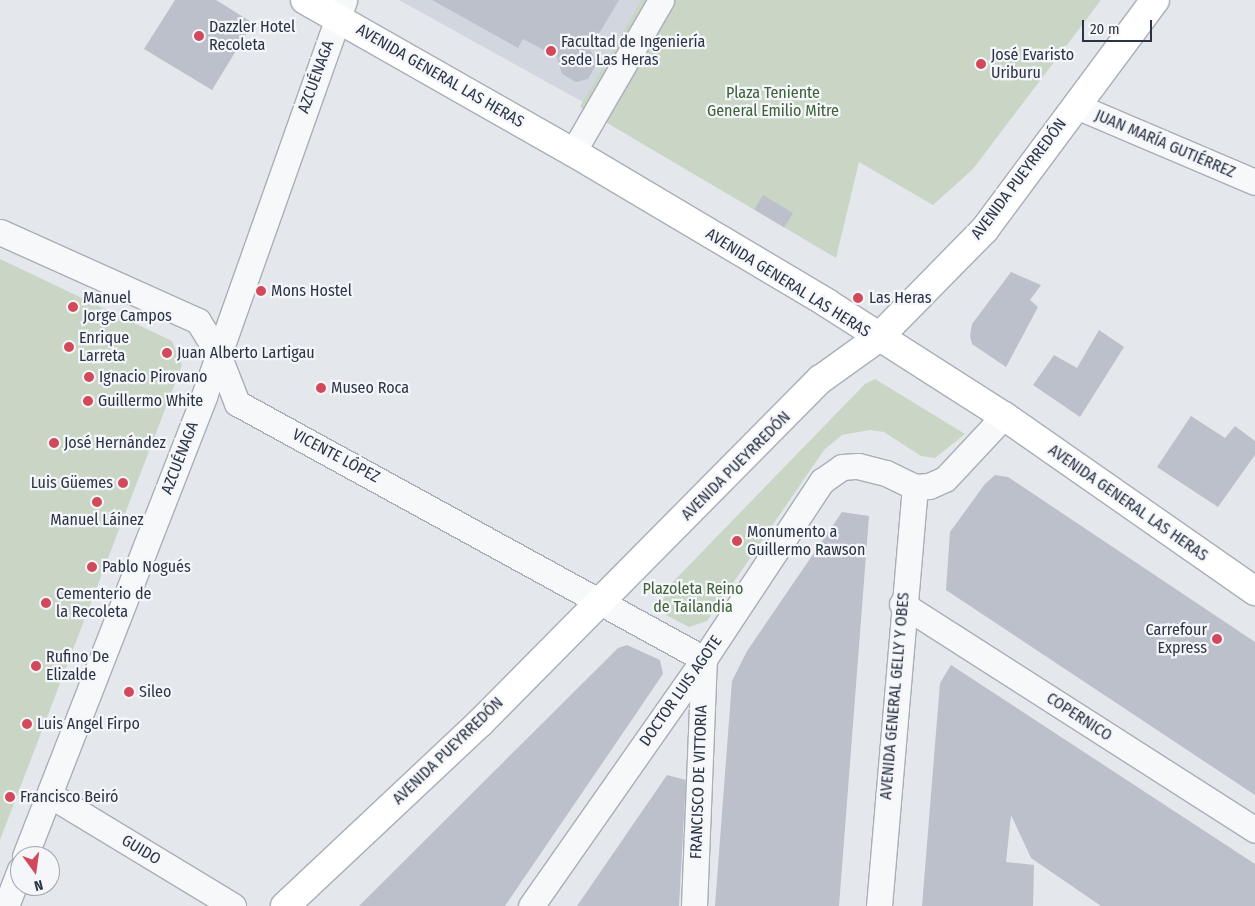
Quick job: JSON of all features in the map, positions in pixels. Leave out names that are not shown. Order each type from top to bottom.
[{"type":"main road","name":"AVENIDA GENERAL LAS HERAS","points":[[305,0],[341,8],[573,152],[827,303],[878,338],[1004,416],[1255,591]]},
{"type":"main road","name":"AVENIDA PUEYRREDÓN","points":[[285,906],[480,723],[821,379],[878,338],[985,229],[1155,0]]},
{"type":"street","points":[[573,152],[661,0]]},
{"type":"street","name":"AZCUÉNAGA","points":[[30,846],[204,396],[217,352],[341,8]]},
{"type":"street","name":"JUAN MARÍA GUTIÉRREZ","points":[[1076,106],[1255,182]]},
{"type":"street","name":"VICENTE LÓPEZ","points":[[0,232],[198,321],[217,352],[237,403],[602,600],[704,659]]},
{"type":"street","points":[[915,487],[929,486],[945,480],[1004,416]]},
{"type":"street","name":"DOCTOR LUIS AGOTE","points":[[531,906],[704,659],[822,481],[842,467],[858,466],[886,472],[915,487]]},
{"type":"street","name":"AVENIDA GENERAL GELLY Y OBES","points":[[878,906],[902,604],[915,487]]},
{"type":"street","name":"COPERNICO","points":[[902,604],[1255,830]]},
{"type":"street","name":"FRANCISCO DE VITTORIA","points":[[694,906],[704,659]]},
{"type":"street","name":"GUIDO","points":[[50,795],[233,906]]},
{"type":"shaded area","name":"Facultad de Ingeniería sede Las Heras","points":[[399,0],[641,0],[583,102]]},
{"type":"green space","name":"Plaza Teniente General Emilio Mitre","points":[[641,0],[1101,0],[973,169],[933,205],[859,162],[836,258],[580,107]]},
{"type":"green space","name":"Cementerio de la Recoleta","points":[[0,259],[172,341],[182,365],[0,840]]},
{"type":"green space","name":"Plazoleta Reino de Tailandia","points":[[875,379],[965,434],[935,458],[921,456],[884,432],[870,430],[842,435],[824,450],[707,621],[689,627],[666,615],[662,603],[667,588],[865,384]]},
{"type":"building","name":"Dazzler Hotel Recoleta","points":[[175,0],[216,0],[253,23],[212,90],[144,49]]},
{"type":"building","points":[[432,0],[619,0],[590,49],[597,63],[588,79],[576,82],[562,74],[557,57],[523,39],[518,48]]},
{"type":"building","points":[[763,195],[793,213],[784,228],[754,210]]},
{"type":"building","points":[[1011,272],[1041,285],[1030,300],[1038,307],[1006,367],[972,344],[970,336],[972,324]]},
{"type":"building","points":[[1099,330],[1124,347],[1080,417],[1033,385],[1054,355],[1077,368]]},
{"type":"building","points":[[1191,416],[1225,438],[1235,426],[1255,441],[1255,455],[1218,507],[1157,467]]},
{"type":"building","points":[[995,475],[1008,477],[1255,642],[1255,795],[946,590],[950,532],[985,484]]},
{"type":"building","points":[[842,512],[869,516],[839,906],[715,906],[732,681],[747,651]]},
{"type":"building","points":[[627,645],[660,660],[663,674],[505,906],[359,906],[618,648]]},
{"type":"building","points":[[951,665],[1255,864],[1255,906],[1101,906],[1031,858],[1011,815],[1006,862],[1034,865],[1033,906],[922,906],[940,683]]},
{"type":"building","points":[[667,775],[686,780],[679,906],[577,906]]},
{"type":"place","name":"Dazzler Hotel Recoleta","points":[[199,36]]},
{"type":"place","name":"Facultad de Ingeniería sede Las Heras","points":[[551,51]]},
{"type":"place","name":"José Evaristo Uriburu","points":[[981,64]]},
{"type":"place","name":"Mons Hostel","points":[[261,291]]},
{"type":"place","name":"Las Heras","points":[[858,298]]},
{"type":"place","name":"Manuel Jorge Campos","points":[[73,307]]},
{"type":"place","name":"Enrique Larreta","points":[[69,347]]},
{"type":"place","name":"Juan Alberto Lartigau","points":[[167,353]]},
{"type":"place","name":"Ignacio Pirovano","points":[[89,377]]},
{"type":"place","name":"Museo Roca","points":[[321,388]]},
{"type":"place","name":"Guillermo White","points":[[88,401]]},
{"type":"place","name":"José Hernández","points":[[54,443]]},
{"type":"place","name":"Luis Güemes","points":[[123,483]]},
{"type":"place","name":"Manuel Láinez","points":[[97,502]]},
{"type":"place","name":"Monumento a Guillermo Rawson","points":[[737,541]]},
{"type":"place","name":"Pablo Nogués","points":[[92,567]]},
{"type":"place","name":"Cementerio de la Recoleta","points":[[46,603]]},
{"type":"place","name":"Carrefour Express","points":[[1217,639]]},
{"type":"place","name":"Rufino De Elizalde","points":[[36,666]]},
{"type":"place","name":"Sileo","points":[[129,692]]},
{"type":"place","name":"Luis Angel Firpo","points":[[27,724]]},
{"type":"place","name":"Francisco Beiró","points":[[10,797]]}]
